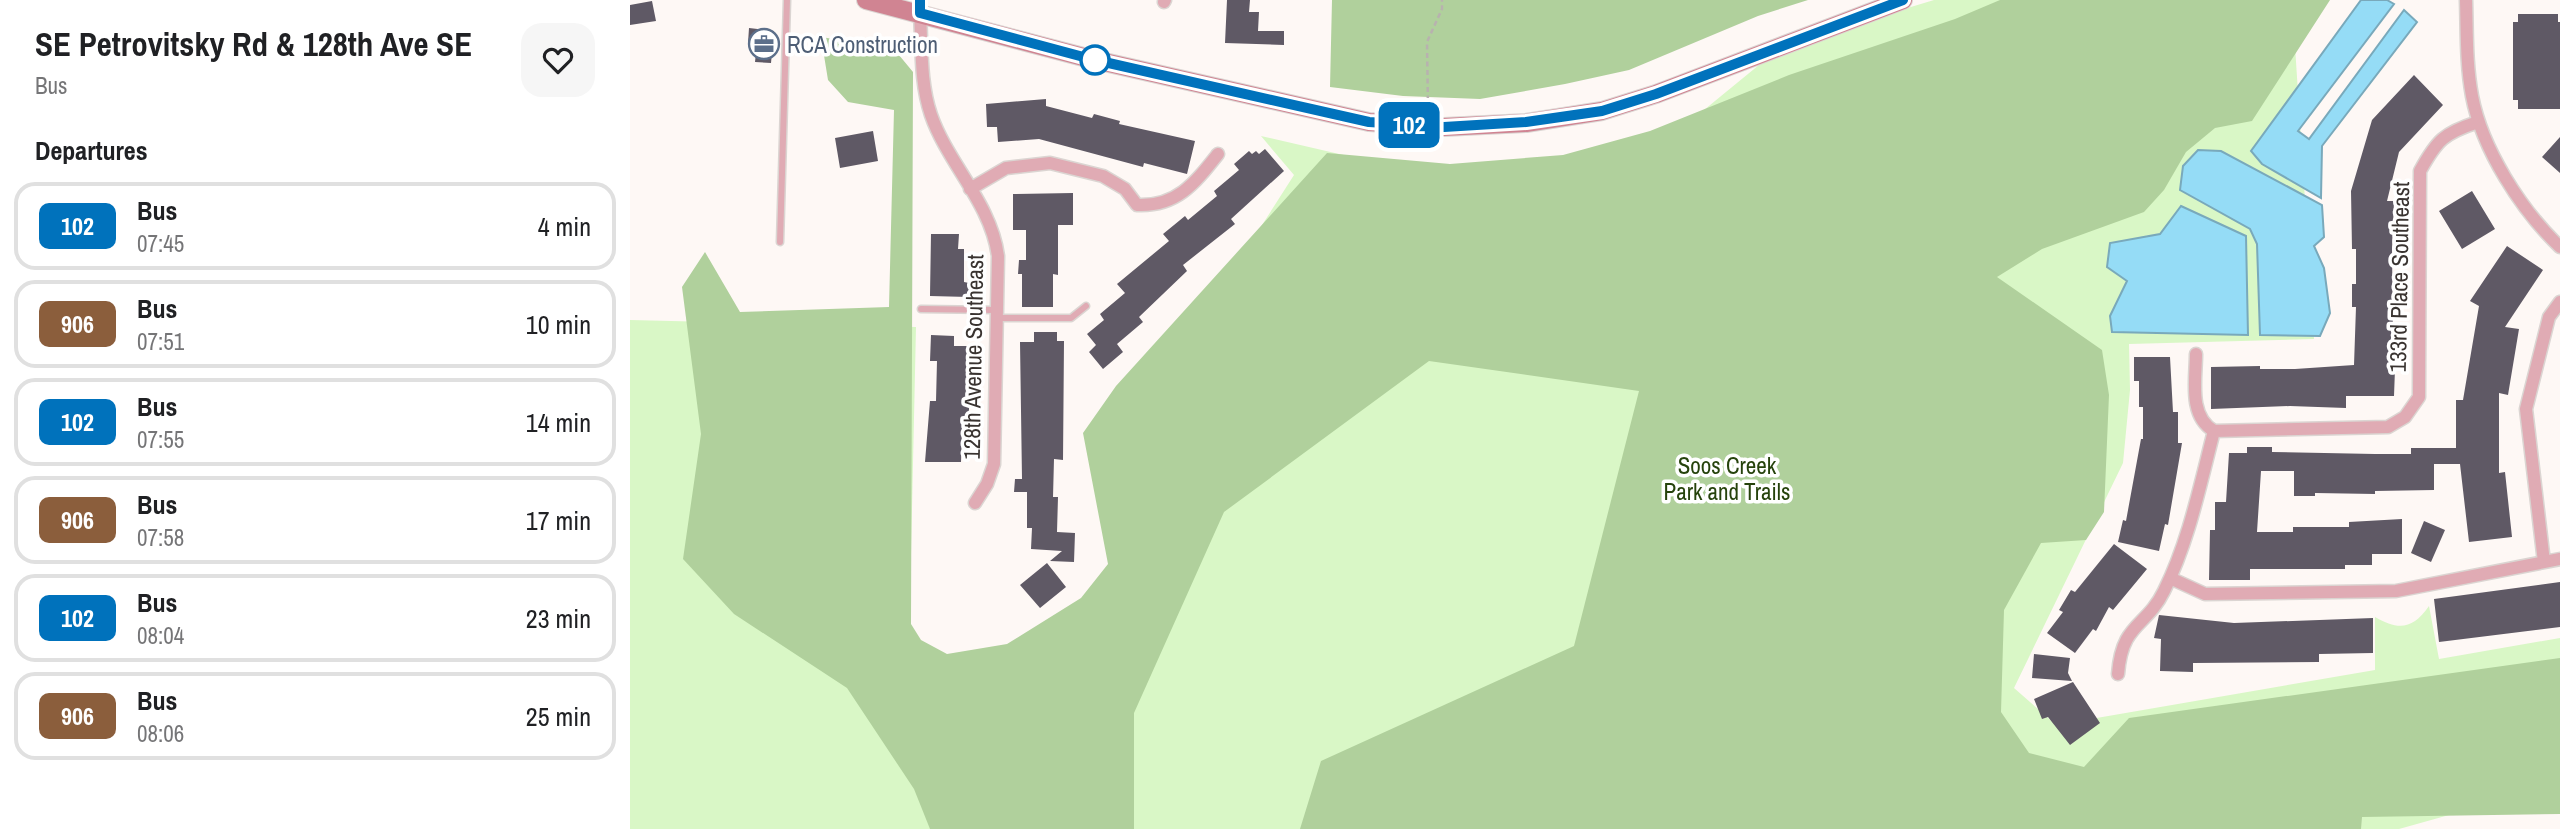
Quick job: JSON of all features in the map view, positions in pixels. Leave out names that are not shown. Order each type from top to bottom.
[{"type":"main road","points":[[866,0],[1091,59],[1369,122],[1427,126],[1526,122],[1602,111],[1656,94],[1903,0]]},
{"type":"street","points":[[2466,0],[2467,60],[2478,122],[2512,190],[2560,247]]},
{"type":"street","name":"128th Avenue Southeast","points":[[920,13],[923,75],[931,114],[991,226],[996,241],[994,464],[987,484],[975,503]]},
{"type":"street","name":"133rd Place Southeast","points":[[2214,431],[2388,427],[2405,417],[2419,397],[2420,171],[2434,146],[2449,131],[2478,122]]},
{"type":"street","points":[[970,189],[1006,168],[1051,163],[1103,176],[1125,189],[1137,205],[1152,205],[1172,201],[1193,187],[1218,154]]},
{"type":"street","points":[[2544,562],[2526,409],[2549,317],[2560,302]]},
{"type":"street","points":[[2118,674],[2119,657],[2126,637],[2163,595],[2183,548],[2214,431],[2200,418],[2196,406],[2196,354]]},
{"type":"street","points":[[2170,578],[2206,594],[2396,591],[2560,559]]},
{"type":"lane","points":[[780,242],[787,0]]},
{"type":"lane","points":[[921,309],[1071,318],[1086,306]]},
{"type":"path","points":[[1427,126],[1427,42],[1442,9],[1442,0]]},
{"type":"green space","points":[[1332,0],[1808,0],[1758,16],[1629,70],[1480,99],[1403,96],[1330,87]]},
{"type":"green space","name":"Soos Creek Park and Trails","points":[[1934,0],[2292,0],[2314,339],[2129,344],[2130,390],[2123,463],[2014,688],[2056,725],[2375,670],[2375,617],[2398,626],[2405,625],[2417,619],[2429,606],[2439,659],[2560,638],[2560,784],[2399,829],[630,829],[630,320],[916,327],[909,645],[939,668],[1082,641],[1255,236],[1294,175],[1261,136],[1391,166],[1426,169],[1578,160],[1693,119],[1782,46]]},
{"type":"green space","name":"Soos Creek Park and Trails","points":[[2000,0],[2330,0],[2252,121],[2215,128],[2186,152],[2164,190],[2144,212],[2042,249],[1997,277],[2102,350],[2109,395],[2104,512],[2086,540],[2041,543],[2004,610],[2001,712],[2029,753],[2084,767],[2129,718],[2560,658],[2560,814],[2362,817],[2361,829],[1300,829],[1321,761],[1574,646],[1639,391],[1429,361],[1224,512],[1134,713],[1134,829],[930,829],[914,789],[847,688],[734,614],[683,559],[701,434],[682,287],[705,252],[740,312],[889,307],[894,110],[848,102],[828,80],[821,37],[894,49],[913,72],[911,624],[921,640],[947,654],[1007,644],[1081,598],[1108,564],[1083,433],[1116,386],[1327,153],[1450,164],[1563,155],[1650,131],[1789,75],[1955,19]]},
{"type":"water","points":[[2361,0],[2387,0],[2394,4],[2298,131],[2309,139],[2404,10],[2417,22],[2322,146],[2321,198],[2262,164],[2251,151]]},
{"type":"water","points":[[2198,150],[2221,151],[2322,205],[2324,237],[2314,246],[2324,268],[2330,313],[2320,336],[2260,335],[2257,244],[2250,229],[2180,190],[2183,166]]},
{"type":"water","points":[[2181,206],[2246,236],[2248,335],[2112,332],[2110,316],[2127,281],[2107,267],[2110,243],[2160,234]]},
{"type":"building","points":[[1227,0],[1250,0],[1249,12],[1259,12],[1258,31],[1284,31],[1284,45],[1225,43]]},
{"type":"building","points":[[652,1],[656,21],[630,25],[630,5]]},
{"type":"building","points":[[2518,14],[2558,14],[2560,109],[2518,109],[2518,100],[2513,100],[2513,22],[2518,22]]},
{"type":"building","points":[[749,28],[774,31],[771,63],[755,62],[757,44],[748,43]]},
{"type":"building","points":[[2414,75],[2443,105],[2399,152],[2387,201],[2394,201],[2394,396],[2346,396],[2346,408],[2290,406],[2211,409],[2211,367],[2260,366],[2260,369],[2295,369],[2354,365],[2356,307],[2352,307],[2352,284],[2356,284],[2356,249],[2352,249],[2351,191],[2372,120]]},
{"type":"building","points":[[1046,99],[1046,106],[1092,118],[1094,114],[1120,121],[1119,124],[1195,141],[1187,174],[1144,163],[1143,167],[1039,139],[998,142],[997,127],[987,127],[986,104]]},
{"type":"building","points":[[873,131],[878,161],[840,168],[835,138]]},
{"type":"building","points":[[2560,137],[2560,173],[2542,157]]},
{"type":"building","points":[[1265,149],[1284,171],[1231,219],[1235,224],[1183,265],[1187,271],[1139,317],[1143,322],[1117,344],[1123,352],[1103,369],[1089,352],[1096,345],[1087,334],[1104,320],[1100,314],[1125,293],[1117,284],[1169,241],[1163,234],[1185,216],[1188,220],[1217,196],[1214,191],[1239,170],[1234,164],[1249,151],[1259,154]]},
{"type":"building","points":[[2472,191],[2495,229],[2462,249],[2439,211]]},
{"type":"building","points":[[1073,193],[1073,225],[1058,225],[1058,275],[1053,274],[1053,307],[1022,307],[1022,274],[1018,274],[1019,260],[1026,260],[1026,230],[1013,230],[1013,194]]},
{"type":"building","points":[[931,234],[959,234],[958,249],[964,249],[964,282],[969,283],[969,297],[930,296]]},
{"type":"building","points":[[2507,246],[2543,270],[2505,327],[2519,329],[2508,395],[2499,393],[2499,473],[2505,472],[2512,537],[2469,542],[2460,464],[2434,464],[2434,490],[2375,491],[2375,494],[2315,493],[2315,496],[2294,496],[2294,471],[2261,471],[2257,532],[2293,532],[2293,527],[2349,527],[2349,522],[2402,519],[2402,554],[2372,554],[2372,565],[2345,565],[2345,569],[2250,569],[2250,580],[2209,580],[2210,530],[2215,530],[2215,502],[2226,502],[2229,453],[2247,453],[2247,447],[2272,447],[2272,452],[2375,454],[2411,454],[2411,448],[2456,448],[2456,400],[2463,400],[2479,306],[2470,301]]},
{"type":"building","points":[[1034,332],[1057,332],[1057,341],[1064,341],[1063,460],[1054,459],[1053,497],[1058,497],[1057,532],[1075,533],[1074,562],[1050,561],[1062,551],[1031,549],[1032,528],[1027,528],[1027,492],[1014,492],[1015,479],[1022,479],[1020,342],[1034,342]]},
{"type":"building","points":[[931,335],[954,336],[954,346],[967,346],[967,382],[971,382],[971,396],[969,429],[962,429],[961,462],[925,462],[930,401],[936,401],[937,361],[930,361]]},
{"type":"building","points":[[2134,357],[2170,357],[2173,412],[2178,412],[2178,443],[2182,443],[2168,525],[2165,524],[2159,551],[2118,542],[2123,520],[2126,521],[2143,439],[2143,407],[2139,407],[2139,381],[2134,381]]},
{"type":"building","points":[[2424,521],[2445,530],[2431,562],[2411,553]]},
{"type":"building","points":[[2114,544],[2147,569],[2113,610],[2109,607],[2096,631],[2093,629],[2075,653],[2047,633],[2063,612],[2059,610],[2071,590],[2075,592]]},
{"type":"building","points":[[1047,563],[1066,587],[1040,608],[1020,585]]},
{"type":"building","points":[[2560,582],[2560,627],[2439,642],[2434,599]]},
{"type":"building","points":[[2159,615],[2234,623],[2373,618],[2373,653],[2319,654],[2319,662],[2193,663],[2193,672],[2160,671],[2161,639],[2154,638]]},
{"type":"building","points":[[2034,654],[2070,658],[2068,673],[2072,681],[2032,678]]},
{"type":"building","points":[[2073,682],[2100,723],[2070,745],[2048,717],[2042,719],[2034,699]]},
{"type":"bus line","name":"102","points":[[920,0],[920,13],[1091,59],[1369,122],[1444,127],[1526,122],[1602,111],[1656,94],[1903,0]]},
{"type":"place","name":"RCA Construction","points":[[764,44]]}]
